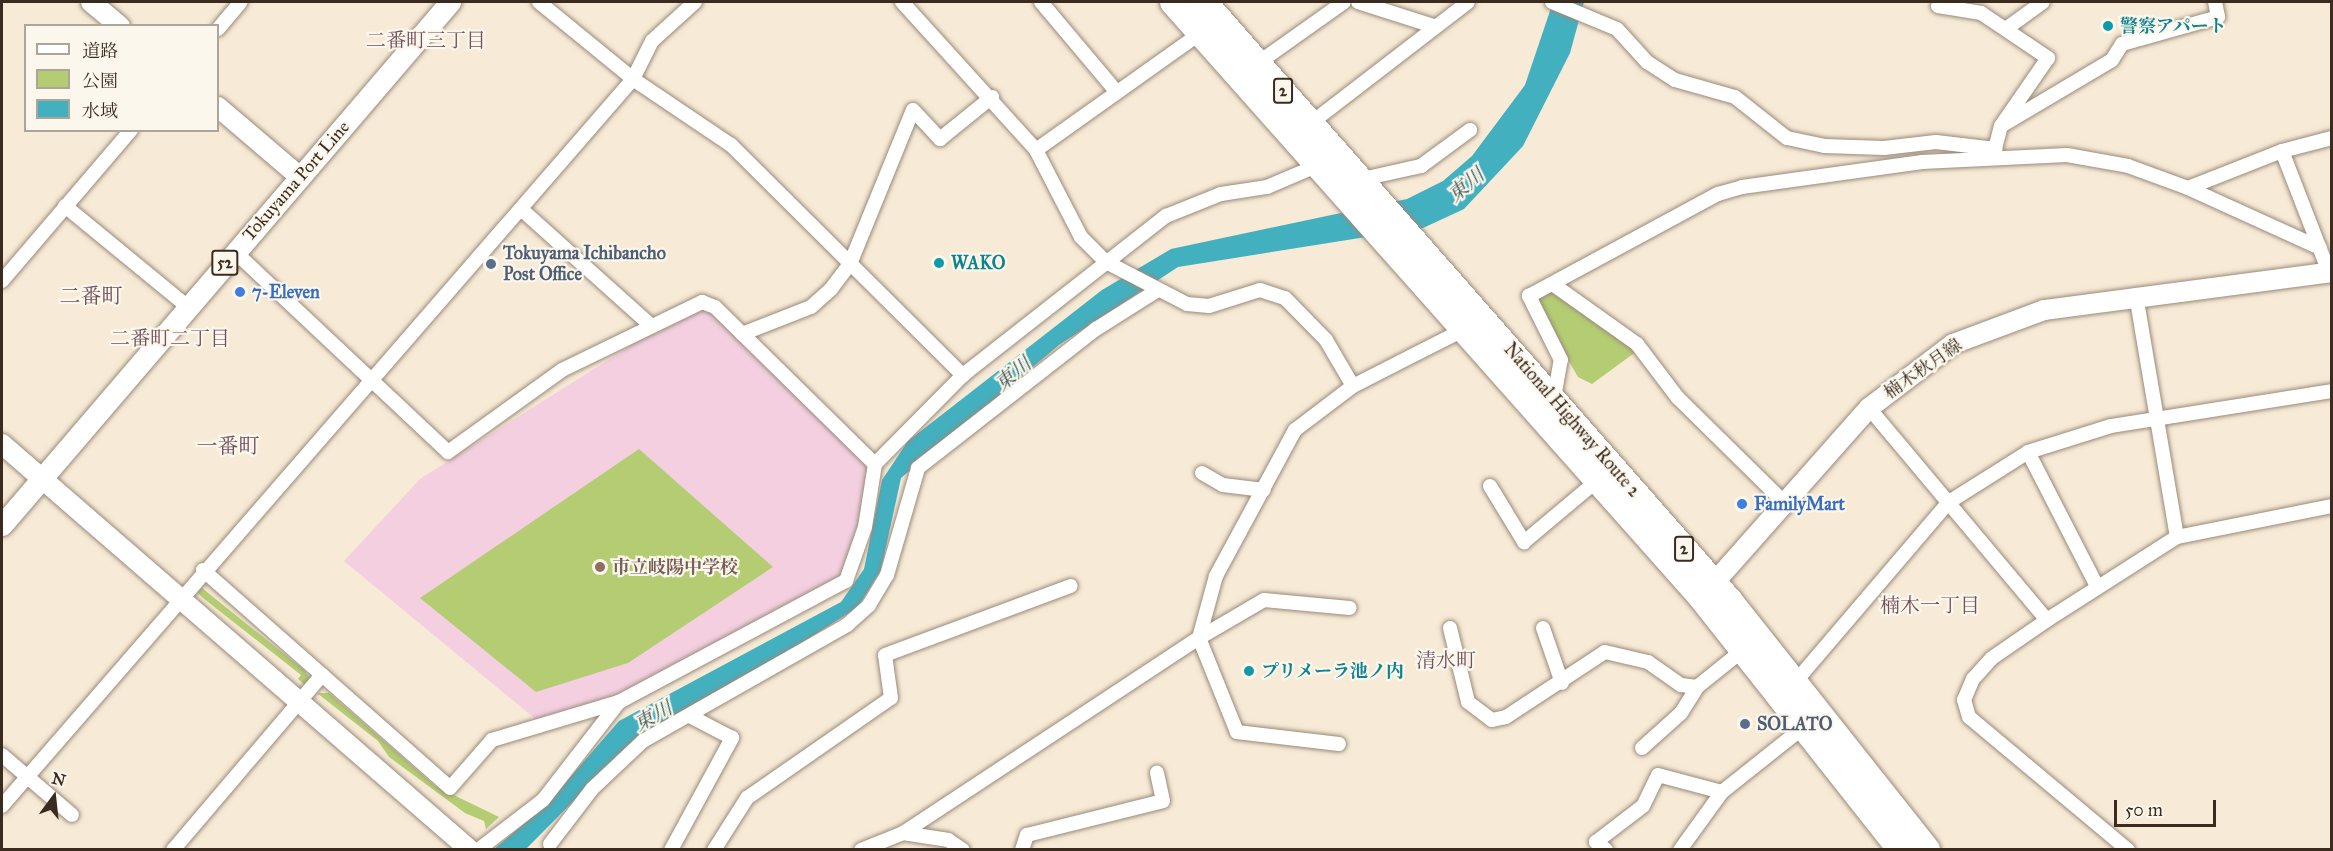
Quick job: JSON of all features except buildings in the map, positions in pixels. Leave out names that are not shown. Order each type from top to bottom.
[{"type":"highway","name":"2","points":[[1173,2],[1199,34],[1317,163],[1351,185]]},
{"type":"highway","name":"National Highway Route 2","points":[[1204,2],[1311,123],[1351,185],[1421,263],[1554,398],[1708,590],[1743,650],[1901,849]]},
{"type":"highway","name":"National Highway Route 2","points":[[1421,263],[1467,327],[1599,479],[1797,681],[1927,849]]},
{"type":"main road","name":"Tokuyama Port Line","points":[[2,525],[450,2]]},
{"type":"street","points":[[91,2],[118,24]]},
{"type":"street","points":[[219,28],[241,2]]},
{"type":"street","points":[[539,2],[633,79],[731,145],[963,375]]},
{"type":"street","points":[[2,806],[203,570],[372,385],[633,79],[652,41],[695,2]]},
{"type":"street","points":[[902,2],[992,97],[1036,150],[1081,237],[1106,262],[1187,304],[1209,306],[1260,290],[1285,298],[1326,340],[1353,386]]},
{"type":"street","points":[[1041,2],[1115,90]]},
{"type":"street","points":[[1258,63],[1344,2]]},
{"type":"street","points":[[1358,2],[1433,26]]},
{"type":"street","points":[[1311,123],[1433,26],[1468,2]]},
{"type":"street","points":[[1551,2],[1588,21],[1617,29],[1647,62],[1675,80],[1735,97],[1787,138],[1824,146],[1884,148],[1936,142],[1994,153],[2076,156],[2128,166],[2188,188],[2320,248]]},
{"type":"street","points":[[2007,28],[2043,2]]},
{"type":"street","points":[[2001,126],[2112,60],[2122,44],[2218,17],[2215,2]]},
{"type":"street","points":[[1938,6],[1965,8],[2007,28],[2048,58],[2001,126],[1994,153]]},
{"type":"street","points":[[1036,150],[1115,90],[1199,34]]},
{"type":"street","points":[[742,333],[811,307],[850,264],[913,110],[940,139],[992,97]]},
{"type":"street","points":[[219,108],[300,177]]},
{"type":"street","points":[[1351,185],[1421,166],[1470,130]]},
{"type":"street","points":[[2,281],[129,132]]},
{"type":"street","points":[[2188,188],[2282,151],[2331,138]]},
{"type":"street","points":[[2282,151],[2331,276]]},
{"type":"street","points":[[1554,398],[1561,360],[1529,296],[1554,285],[1718,194],[1840,172],[1994,153]]},
{"type":"street","points":[[203,570],[450,788],[492,740],[619,702],[818,600],[846,581],[865,527],[875,464],[963,375],[1106,262],[1184,206],[1267,187],[1317,163]]},
{"type":"street","points":[[65,206],[188,307]]},
{"type":"street","points":[[521,209],[648,324]]},
{"type":"street","points":[[235,252],[372,385],[448,452],[562,370],[648,324],[702,302],[742,333],[875,464]]},
{"type":"street","name":"楠木秋月線","points":[[1708,590],[1869,408],[1953,344],[1991,327],[2044,310],[2136,295],[2331,276]]},
{"type":"street","points":[[1554,285],[1636,344],[1678,398],[1784,502]]},
{"type":"street","points":[[551,848],[625,756],[848,625],[869,605],[887,575],[918,468],[1096,329],[1158,290]]},
{"type":"street","points":[[2136,295],[2177,537]]},
{"type":"street","points":[[1338,744],[1237,732],[1199,638],[1216,576],[1295,430],[1353,386],[1467,327]]},
{"type":"street","points":[[1797,681],[1949,502],[2028,452],[2070,434],[2331,391]]},
{"type":"street","points":[[1869,408],[2047,620]]},
{"type":"street","points":[[2,444],[297,704],[470,849]]},
{"type":"street","points":[[2028,452],[2097,586]]},
{"type":"street","points":[[1202,472],[1223,485],[1263,490]]},
{"type":"street","points":[[1490,486],[1524,542],[1599,479]]},
{"type":"street","points":[[2128,849],[1969,717],[1964,700],[1973,680],[1992,658],[2097,586],[2177,537],[2331,506]]},
{"type":"street","points":[[714,849],[747,798],[891,698],[885,655],[1071,586]]},
{"type":"street","points":[[861,849],[903,832],[1199,638],[1264,600],[1350,608]]},
{"type":"street","points":[[1450,628],[1468,702],[1492,720],[1562,683],[1605,652],[1648,662],[1681,685],[1697,687]]},
{"type":"street","points":[[1543,628],[1562,683]]},
{"type":"street","points":[[1642,748],[1681,713],[1697,687],[1743,650]]},
{"type":"street","points":[[173,849],[322,675]]},
{"type":"street","points":[[478,849],[543,800],[619,702]]},
{"type":"street","points":[[671,849],[732,738],[690,716]]},
{"type":"street","points":[[1680,849],[1722,792],[1805,726]]},
{"type":"street","points":[[2,755],[72,815]]},
{"type":"street","points":[[1022,849],[1027,835],[1163,801],[1157,773]]},
{"type":"street","points":[[1606,849],[1596,842],[1642,806],[1658,775],[1722,792]]},
{"type":"street","points":[[903,832],[948,840],[963,849]]},
{"type":"shaded area","points":[[703,300],[875,464],[846,581],[619,702],[544,726],[344,561],[420,479]]},
{"type":"green space","points":[[1553,289],[1637,351],[1592,384],[1578,377],[1533,299]]},
{"type":"green space","points":[[639,449],[773,567],[628,663],[536,692],[420,598]]},
{"type":"green space","points":[[202,588],[304,670],[310,679],[306,686],[298,679],[301,675],[203,598],[197,592]]},
{"type":"green space","points":[[317,693],[329,693],[435,786],[499,817],[486,829],[484,821],[465,813],[389,757],[378,741]]},
{"type":"water","name":"東川","points":[[1553,2],[1584,2],[1570,53],[1523,146],[1464,209],[1423,228],[1178,267],[1059,345],[901,478],[881,570],[858,607],[745,679],[634,740],[526,849],[493,850],[546,805],[619,721],[841,602],[864,569],[882,480],[908,441],[1102,290],[1171,249],[1407,199],[1443,181],[1472,156],[1525,85]]},
{"type":"place","name":"警察アパート","points":[[2108,26]]},
{"type":"place","name":"WAKO","points":[[939,263]]},
{"type":"place","name":"Tokuyama Ichibancho Post Office","points":[[491,264]]},
{"type":"place","name":"7-Eleven","points":[[240,292]]},
{"type":"place","name":"FamilyMart","points":[[1742,504]]},
{"type":"place","name":"市立岐陽中学校","points":[[600,567]]},
{"type":"place","name":"プリメーラ池ノ内","points":[[1249,671]]},
{"type":"place","name":"SOLATO","points":[[1745,724]]},
{"type":"district","name":"二番町三丁目","points":[[426,40]]},
{"type":"district","name":"二番町","points":[[91,296]]},
{"type":"district","name":"二番町二丁目","points":[[170,338]]},
{"type":"district","name":"一番町","points":[[228,446]]},
{"type":"district","name":"楠木一丁目","points":[[1930,605]]},
{"type":"district","name":"清水町","points":[[1446,660]]}]
